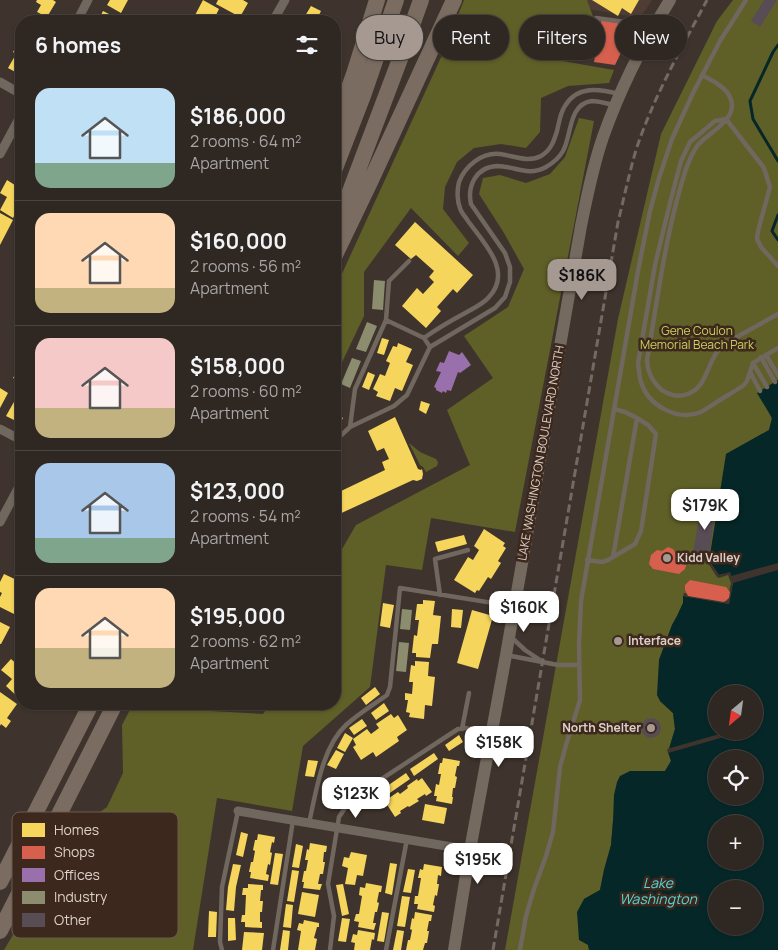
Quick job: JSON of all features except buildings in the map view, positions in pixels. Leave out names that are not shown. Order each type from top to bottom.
[{"type":"highway","points":[[341,110],[377,0]]},
{"type":"highway","points":[[341,152],[396,0]]},
{"type":"highway","points":[[341,215],[421,0]]},
{"type":"highway","points":[[341,242],[454,0]]},
{"type":"highway","points":[[36,812],[88,710]]},
{"type":"highway","points":[[61,812],[112,710]]},
{"type":"highway","points":[[0,882],[12,859]]},
{"type":"highway","points":[[0,932],[12,908]]},
{"type":"street","points":[[80,15],[88,0]]},
{"type":"street","points":[[276,15],[285,0]]},
{"type":"street","name":"LAKE WASHINGTON BOULEVARD NORTH","points":[[661,15],[670,0]]},
{"type":"street","name":"LAKE WASHINGTON BOULEVARD NORTH","points":[[454,950],[470,850],[510,635],[584,210],[603,138],[618,100],[637,60]]},
{"type":"street","points":[[0,82],[15,91]]},
{"type":"street","points":[[0,154],[15,126]]},
{"type":"street","points":[[0,429],[15,437]]},
{"type":"street","points":[[0,522],[15,494]]},
{"type":"street","points":[[238,811],[470,850]]},
{"type":"lane","points":[[520,950],[526,916],[553,832],[560,767],[580,700],[580,615],[587,560],[643,246],[659,178],[672,139],[702,75],[720,41],[746,0]]},
{"type":"lane","points":[[702,75],[728,92],[732,108],[722,125],[698,145],[686,170],[670,227],[647,360],[649,372],[663,391],[671,395],[683,396],[693,392],[705,378],[719,348],[778,314]]},
{"type":"lane","points":[[424,338],[487,299],[494,290],[498,280],[498,269],[494,258],[460,209],[457,196],[459,183],[464,171],[474,162],[486,156],[499,154],[522,159],[539,157],[552,146],[564,106],[579,92],[599,89],[618,100]]},
{"type":"lane","points":[[341,435],[350,427],[394,406],[407,395],[430,347],[495,308],[505,297],[510,282],[510,267],[505,253],[471,204],[469,196],[470,186],[474,178],[489,167],[498,166],[521,171],[544,168],[554,162],[562,152],[567,142],[575,112],[579,107],[590,101],[618,100]]},
{"type":"lane","points":[[726,119],[764,168],[767,176],[770,187],[757,239],[761,247],[778,266]]},
{"type":"lane","points":[[726,119],[715,121],[690,142],[681,161],[656,265],[638,363],[639,374],[646,393],[657,405],[670,412],[686,414],[701,412],[737,390],[747,381],[753,363],[778,348]]},
{"type":"lane","points":[[350,427],[355,389],[386,320],[389,281],[409,261]]},
{"type":"lane","points":[[386,320],[424,338],[430,347]]},
{"type":"lane","points":[[766,355],[778,375]]},
{"type":"lane","points":[[761,357],[775,382]]},
{"type":"lane","points":[[753,363],[767,387]]},
{"type":"lane","points":[[750,372],[760,391]]},
{"type":"lane","points":[[587,560],[602,562],[613,557],[635,544],[641,531],[656,434],[648,425],[637,418],[614,409]]},
{"type":"lane","points":[[613,557],[637,418]]},
{"type":"lane","points":[[440,594],[435,559],[468,550]]},
{"type":"lane","points":[[309,823],[324,760],[338,734],[350,722],[387,695],[390,688],[400,588],[514,607]]},
{"type":"lane","points":[[510,635],[525,650],[543,662]]},
{"type":"lane","points":[[506,655],[558,665],[579,665]]},
{"type":"lane","points":[[462,728],[468,693]]},
{"type":"lane","points":[[330,950],[334,916],[328,884],[339,817],[351,799],[458,729],[492,733]]},
{"type":"lane","points":[[222,950],[220,942],[222,887],[238,811]]},
{"type":"lane","points":[[273,950],[293,820]]},
{"type":"lane","points":[[386,950],[407,839]]},
{"type":"shaded area","points":[[537,0],[652,0],[642,15],[623,15]]},
{"type":"green space","points":[[464,0],[587,0],[593,15],[519,15],[519,60],[556,60],[614,70],[609,83],[568,86],[541,98],[540,132],[526,148],[501,144],[474,148],[457,162],[445,187],[443,209],[469,243],[458,256],[411,208],[364,272],[364,316],[341,364],[341,276],[440,60],[509,60],[509,15],[458,15]]},
{"type":"green space","name":"Gene Coulon Memorial Beach Park","points":[[733,0],[778,0],[778,380],[760,391],[772,419],[769,430],[726,454],[730,572],[733,583],[729,604],[683,596],[683,603],[672,625],[659,660],[660,701],[673,713],[675,729],[668,752],[671,761],[665,771],[650,771],[613,821],[611,845],[600,890],[584,899],[589,950],[505,950],[618,319],[661,134],[717,21]]},
{"type":"green space","points":[[579,118],[594,121],[515,532],[431,518],[422,570],[386,565],[370,687],[303,746],[292,811],[217,798],[193,950],[4,950],[12,936],[12,938],[178,938],[178,812],[100,812],[107,807],[123,773],[122,725],[130,710],[193,710],[263,714],[266,710],[341,710],[341,551],[356,525],[470,465],[447,410],[493,378],[464,336],[508,307],[524,269],[479,194],[483,178],[500,175],[526,183],[550,174],[565,157]]},
{"type":"green space","points":[[409,443],[420,452],[436,459],[438,462],[437,466],[426,472],[420,465]]},
{"type":"water","name":"Lake Washington","points":[[778,380],[778,950],[589,950],[588,945],[579,940],[577,912],[584,899],[600,890],[611,845],[614,795],[617,782],[620,776],[630,771],[665,771],[671,761],[668,752],[675,729],[673,713],[660,701],[657,695],[659,660],[672,625],[683,603],[683,596],[729,604],[733,583],[730,573],[719,575],[709,561],[726,454],[769,430],[772,418],[757,393]]},
{"type":"pier","points":[[709,561],[719,575],[730,572],[731,576],[778,563],[778,570],[733,583],[729,604],[683,596],[684,593],[727,601],[731,583],[728,575],[717,577],[708,563]]},
{"type":"pier","points":[[708,737],[708,740],[714,740],[668,753],[667,749]]},
{"type":"waterway","points":[[778,45],[750,101],[753,119],[778,161]]},
{"type":"waterway","points":[[778,215],[772,231],[778,240]]},
{"type":"railway","points":[[493,950],[618,222],[633,159],[643,131],[668,74],[707,0]]},
{"type":"place","name":"Kidd Valley","points":[[667,558]]},
{"type":"place","name":"Interface","points":[[618,641]]},
{"type":"place","name":"North Shelter","points":[[651,728]]}]
